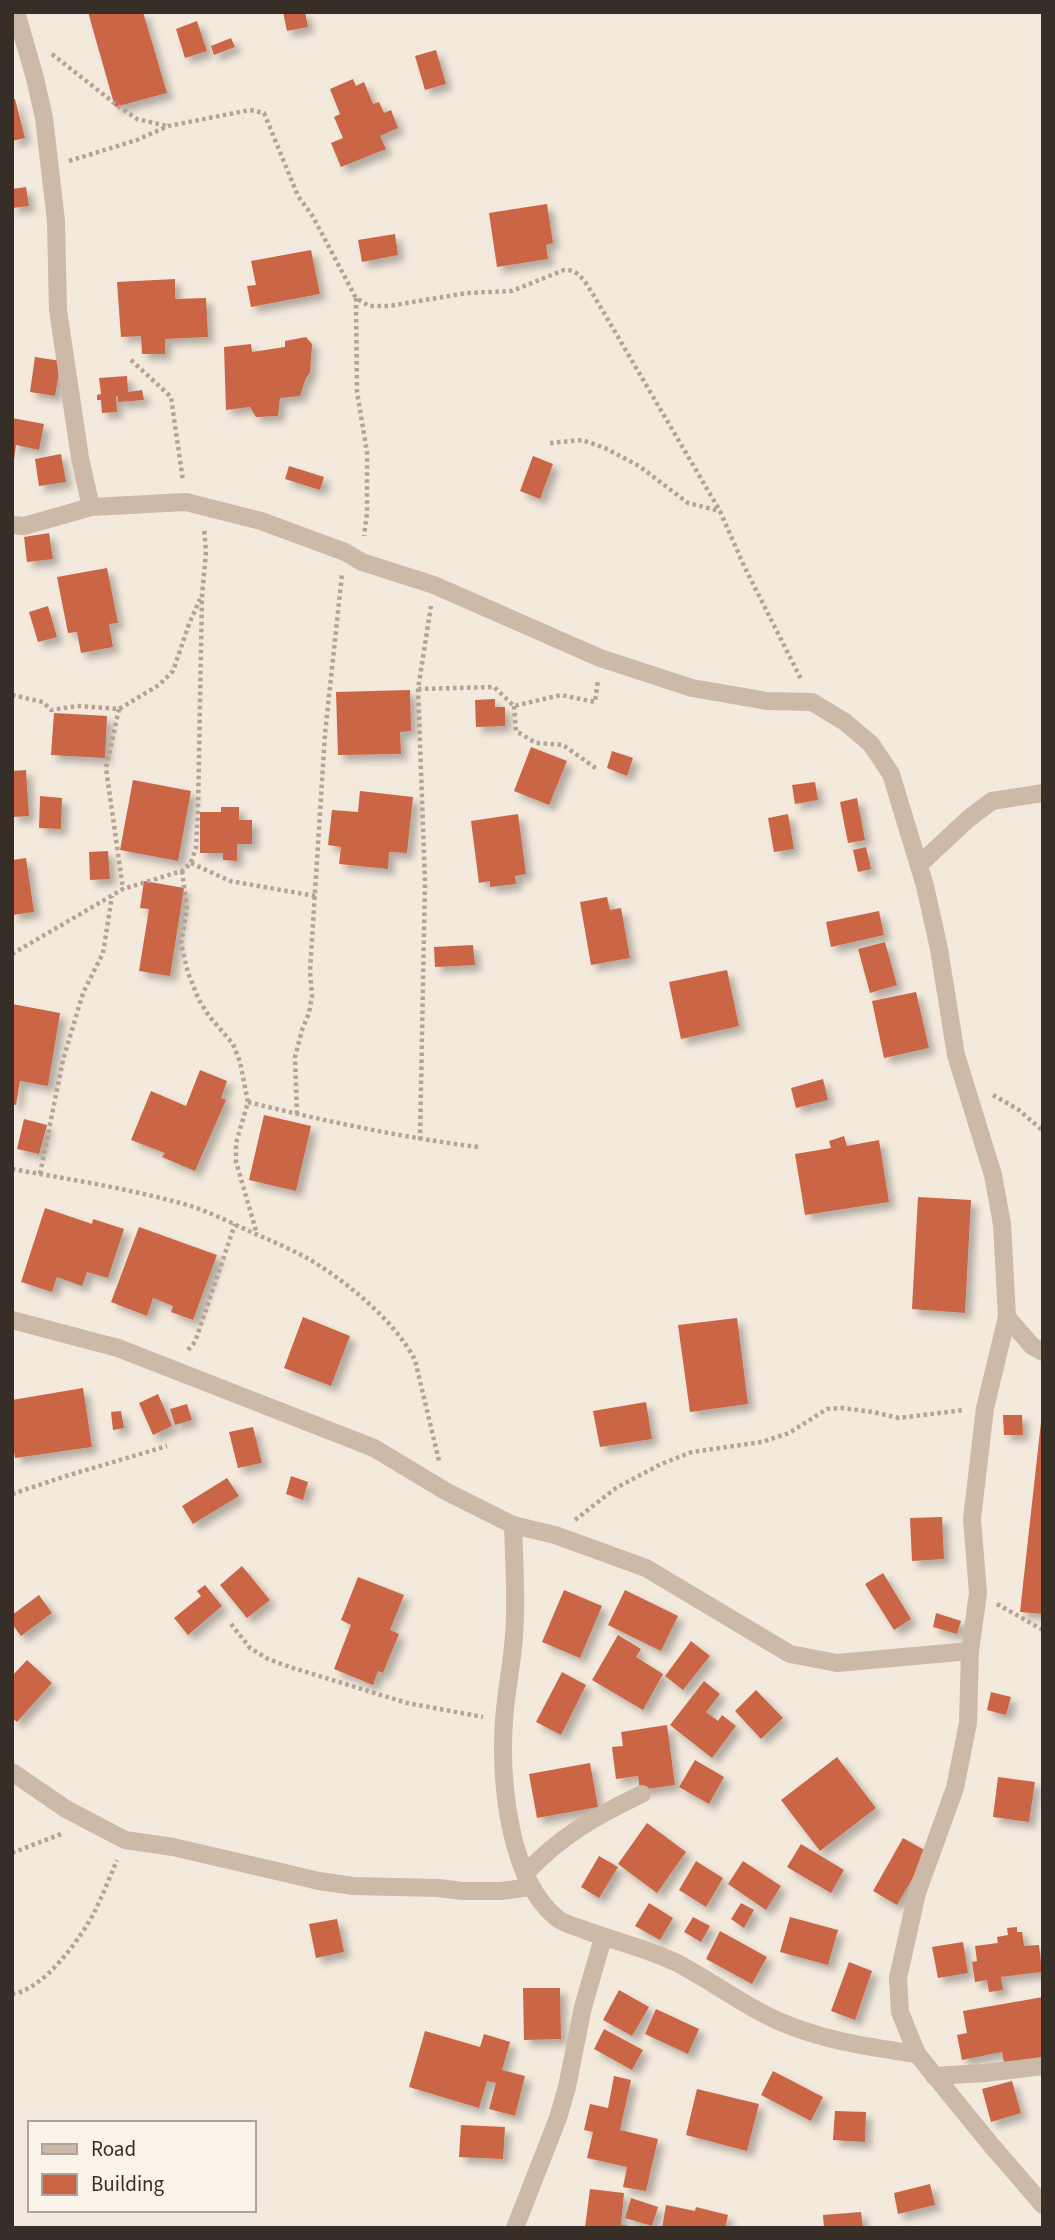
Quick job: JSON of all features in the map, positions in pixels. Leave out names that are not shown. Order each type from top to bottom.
[{"type":"street","points":[[18,21],[44,118],[56,222],[58,310],[90,507]]},
{"type":"street","points":[[12,525],[24,526],[90,507],[195,504],[261,521],[345,552],[362,562],[434,584],[600,658],[692,688],[767,701],[812,702],[845,722],[871,744],[891,774],[920,864],[939,949],[956,1055],[993,1175],[1002,1224],[1007,1317],[985,1408],[972,1519],[978,1593],[970,1651],[968,1723],[955,1788],[917,1893],[898,1978],[900,2012],[917,2054],[1043,2204]]},
{"type":"street","points":[[920,864],[968,819],[992,801],[1043,793]]},
{"type":"street","points":[[1007,1317],[1032,1346],[1043,1352]]},
{"type":"street","points":[[12,1320],[118,1348],[374,1448],[447,1492],[513,1525],[555,1535],[646,1567],[790,1654],[837,1663],[970,1651]]},
{"type":"street","points":[[513,1525],[514,1634],[504,1721],[504,1769],[510,1818],[528,1881],[538,1899],[560,1921],[673,1961],[772,2018],[806,2032],[841,2042],[917,2054]]},
{"type":"street","points":[[12,1772],[90,1823],[125,1840],[173,1847],[306,1879],[353,1886],[463,1891],[501,1891],[528,1881],[545,1853],[562,1839],[592,1818],[642,1794]]},
{"type":"street","points":[[515,2228],[558,2118],[583,2007],[603,1938]]},
{"type":"street","points":[[934,2076],[1043,2066]]},
{"type":"path","points":[[18,21],[118,106],[137,119],[168,127]]},
{"type":"path","points":[[50,168],[137,140],[168,127],[250,110],[264,113],[298,196],[317,225],[356,298],[358,393],[367,452],[367,513],[362,562]]},
{"type":"path","points":[[356,298],[369,306],[389,306],[467,293],[512,291],[564,270],[579,274],[720,511],[744,566],[812,702]]},
{"type":"path","points":[[12,954],[123,889],[182,871],[191,863],[196,847],[202,596],[206,552],[171,397],[131,360]]},
{"type":"path","points":[[550,443],[582,440],[605,448],[639,466],[688,503],[720,511]]},
{"type":"path","points":[[297,1114],[295,1057],[312,996],[310,971],[325,734],[345,552]]},
{"type":"path","points":[[420,1140],[425,881],[418,689],[434,584]]},
{"type":"path","points":[[12,695],[43,702],[51,710],[77,706],[119,709],[159,685],[173,671],[202,596]]},
{"type":"path","points":[[514,706],[561,695],[595,702],[600,658]]},
{"type":"path","points":[[418,689],[494,687],[514,706],[516,731],[536,743],[563,744],[597,769]]},
{"type":"path","points":[[119,709],[106,768],[123,889]]},
{"type":"path","points":[[191,863],[230,881],[315,896]]},
{"type":"path","points":[[182,871],[187,909],[181,943],[188,973],[198,1000],[233,1044],[240,1062],[248,1102],[236,1143],[236,1162],[257,1234]]},
{"type":"path","points":[[40,1174],[63,1060],[83,993],[103,953],[112,895]]},
{"type":"path","points":[[962,1077],[1018,1110],[1043,1131]]},
{"type":"path","points":[[248,1102],[420,1140],[478,1147]]},
{"type":"path","points":[[12,1169],[183,1203],[308,1259],[354,1292],[400,1334],[415,1360],[447,1492]]},
{"type":"path","points":[[170,1368],[195,1342],[235,1224]]},
{"type":"path","points":[[555,1535],[616,1488],[661,1464],[692,1452],[762,1442],[789,1433],[827,1409],[842,1408],[899,1418],[985,1408]]},
{"type":"path","points":[[12,1494],[167,1446]]},
{"type":"path","points":[[978,1593],[1043,1630]]},
{"type":"path","points":[[231,1624],[250,1648],[268,1659],[290,1667],[407,1703],[504,1721]]},
{"type":"path","points":[[12,1853],[90,1823]]},
{"type":"path","points":[[12,1994],[22,1993],[48,1975],[71,1947],[94,1912],[125,1840]]},
{"type":"building","points":[[88,12],[143,12],[167,93],[115,107]]},
{"type":"building","points":[[283,12],[305,12],[308,27],[287,31]]},
{"type":"building","points":[[197,21],[207,51],[185,58],[176,29]]},
{"type":"building","points":[[231,38],[235,47],[214,55],[211,46]]},
{"type":"building","points":[[436,50],[446,84],[425,90],[415,56]]},
{"type":"building","points":[[353,79],[356,86],[364,82],[373,104],[379,102],[384,113],[391,110],[398,128],[380,136],[386,149],[341,167],[331,143],[343,138],[334,117],[340,114],[330,89]]},
{"type":"building","points":[[12,99],[15,99],[25,138],[12,141]]},
{"type":"building","points":[[26,187],[29,206],[12,208],[12,189]]},
{"type":"building","points":[[547,204],[553,243],[546,245],[548,259],[497,267],[489,213]]},
{"type":"building","points":[[395,234],[398,255],[362,262],[358,240]]},
{"type":"building","points":[[311,250],[320,294],[251,307],[247,286],[256,285],[251,261]]},
{"type":"building","points":[[175,279],[175,299],[206,298],[208,337],[165,339],[165,354],[142,354],[141,336],[121,337],[117,282]]},
{"type":"building","points":[[306,337],[312,344],[310,373],[300,396],[280,398],[278,416],[256,417],[250,407],[226,410],[224,347],[251,344],[252,352],[285,347],[285,341]]},
{"type":"building","points":[[35,357],[61,361],[55,396],[30,392]]},
{"type":"building","points":[[127,376],[128,392],[142,390],[144,400],[118,402],[116,396],[117,412],[102,413],[101,400],[97,400],[97,395],[101,394],[99,378]]},
{"type":"building","points":[[12,418],[44,424],[39,450],[16,445],[14,460]]},
{"type":"building","points":[[61,454],[66,482],[39,486],[35,459]]},
{"type":"building","points":[[533,456],[553,464],[540,499],[520,491]]},
{"type":"building","points":[[289,466],[324,477],[320,490],[285,479]]},
{"type":"building","points":[[49,533],[53,559],[27,562],[24,537]]},
{"type":"building","points":[[107,568],[118,623],[109,624],[113,647],[81,653],[77,632],[68,633],[57,577]]},
{"type":"building","points":[[48,606],[57,637],[38,642],[29,612]]},
{"type":"building","points":[[410,690],[411,731],[400,732],[401,754],[338,755],[336,692]]},
{"type":"building","points":[[495,699],[495,707],[505,707],[505,726],[476,727],[475,700]]},
{"type":"building","points":[[54,713],[107,716],[105,758],[51,755]]},
{"type":"building","points":[[531,747],[567,761],[549,805],[514,791]]},
{"type":"building","points":[[612,751],[633,758],[627,776],[607,768]]},
{"type":"building","points":[[26,770],[29,816],[12,817],[12,771]]},
{"type":"building","points":[[133,780],[191,791],[178,861],[120,850]]},
{"type":"building","points":[[815,782],[818,800],[795,804],[792,785]]},
{"type":"building","points":[[360,791],[413,797],[407,853],[389,852],[388,869],[339,864],[341,847],[328,845],[332,810],[358,812]]},
{"type":"building","points":[[40,796],[62,798],[61,829],[39,828]]},
{"type":"building","points":[[857,798],[865,840],[848,843],[840,802]]},
{"type":"building","points":[[221,807],[239,807],[239,820],[252,820],[252,844],[237,844],[237,861],[223,860],[223,853],[200,853],[200,812],[221,812]]},
{"type":"building","points":[[518,814],[526,874],[515,876],[516,884],[490,887],[490,881],[479,883],[471,821]]},
{"type":"building","points":[[788,814],[794,849],[774,852],[768,818]]},
{"type":"building","points":[[866,847],[871,869],[858,872],[853,850]]},
{"type":"building","points":[[108,851],[110,879],[90,880],[89,852]]},
{"type":"building","points":[[26,858],[34,912],[12,915],[12,860]]},
{"type":"building","points":[[144,881],[184,888],[170,976],[139,971],[149,909],[140,908]]},
{"type":"building","points":[[607,897],[610,910],[621,908],[630,958],[591,965],[580,902]]},
{"type":"building","points":[[879,911],[884,935],[831,947],[826,922]]},
{"type":"building","points":[[885,942],[897,985],[870,993],[858,949]]},
{"type":"building","points":[[473,945],[475,965],[435,967],[434,947]]},
{"type":"building","points":[[727,970],[739,1026],[681,1039],[669,982]]},
{"type":"building","points":[[916,992],[929,1048],[884,1058],[872,1001]]},
{"type":"building","points":[[12,1004],[60,1013],[48,1086],[20,1081],[16,1105],[12,1104]]},
{"type":"building","points":[[200,1070],[227,1081],[221,1098],[226,1100],[195,1171],[162,1157],[165,1153],[131,1140],[151,1091],[186,1106]]},
{"type":"building","points":[[823,1079],[828,1100],[796,1108],[791,1088]]},
{"type":"building","points":[[264,1115],[311,1126],[296,1191],[249,1180]]},
{"type":"building","points":[[24,1119],[47,1125],[39,1154],[17,1149]]},
{"type":"building","points":[[844,1136],[847,1146],[879,1140],[889,1202],[805,1215],[795,1154],[831,1148],[829,1141]]},
{"type":"building","points":[[918,1197],[971,1200],[965,1313],[912,1309]]},
{"type":"building","points":[[45,1208],[92,1224],[93,1219],[124,1229],[108,1278],[87,1272],[82,1286],[57,1277],[52,1292],[21,1282]]},
{"type":"building","points":[[139,1227],[217,1255],[193,1320],[171,1312],[173,1306],[153,1298],[147,1316],[111,1302]]},
{"type":"building","points":[[303,1317],[350,1336],[331,1386],[284,1368]]},
{"type":"building","points":[[737,1318],[748,1404],[690,1412],[678,1325]]},
{"type":"building","points":[[83,1388],[92,1447],[15,1458],[12,1400]]},
{"type":"building","points":[[158,1394],[172,1426],[153,1435],[139,1403]]},
{"type":"building","points":[[646,1402],[652,1439],[600,1447],[593,1411]]},
{"type":"building","points":[[187,1404],[192,1420],[175,1425],[170,1409]]},
{"type":"building","points":[[121,1411],[124,1428],[113,1430],[111,1412]]},
{"type":"building","points":[[1003,1415],[1022,1415],[1023,1435],[1004,1435]]},
{"type":"building","points":[[1043,1422],[1043,1614],[1020,1612]]},
{"type":"building","points":[[253,1427],[262,1463],[238,1468],[229,1432]]},
{"type":"building","points":[[291,1476],[308,1482],[303,1500],[286,1494]]},
{"type":"building","points":[[227,1478],[239,1496],[193,1524],[182,1506]]},
{"type":"building","points":[[942,1517],[944,1559],[912,1561],[910,1518]]},
{"type":"building","points":[[242,1566],[270,1600],[247,1618],[220,1585]]},
{"type":"building","points":[[883,1573],[911,1619],[894,1630],[865,1584]]},
{"type":"building","points":[[358,1577],[404,1595],[390,1630],[399,1634],[383,1673],[378,1671],[373,1685],[334,1669],[351,1625],[341,1620]]},
{"type":"building","points":[[205,1585],[222,1606],[188,1635],[174,1618],[201,1596],[197,1591]]},
{"type":"building","points":[[564,1590],[602,1606],[580,1658],[542,1642]]},
{"type":"building","points":[[625,1590],[678,1616],[661,1651],[608,1625]]},
{"type":"building","points":[[39,1595],[52,1613],[21,1636],[12,1624],[12,1615]]},
{"type":"building","points":[[936,1613],[961,1621],[957,1634],[933,1627]]},
{"type":"building","points":[[618,1635],[641,1649],[636,1657],[663,1674],[643,1710],[592,1680]]},
{"type":"building","points":[[691,1641],[710,1656],[683,1690],[665,1676]]},
{"type":"building","points":[[27,1660],[52,1683],[17,1722],[12,1718],[12,1676]]},
{"type":"building","points":[[562,1672],[586,1685],[561,1735],[536,1722]]},
{"type":"building","points":[[704,1681],[720,1694],[706,1712],[718,1721],[722,1715],[736,1726],[712,1758],[670,1725]]},
{"type":"building","points":[[756,1690],[783,1718],[761,1739],[735,1711]]},
{"type":"building","points":[[991,1692],[1011,1697],[1006,1715],[987,1710]]},
{"type":"building","points":[[667,1725],[675,1785],[640,1790],[638,1776],[616,1779],[612,1747],[623,1746],[621,1732]]},
{"type":"building","points":[[837,1757],[876,1808],[820,1851],[781,1800]]},
{"type":"building","points":[[695,1760],[724,1777],[709,1804],[679,1787]]},
{"type":"building","points":[[590,1763],[598,1807],[537,1818],[529,1774]]},
{"type":"building","points":[[998,1777],[1035,1782],[1029,1822],[993,1817]]},
{"type":"building","points":[[647,1823],[686,1852],[657,1893],[618,1864]]},
{"type":"building","points":[[903,1838],[928,1852],[897,1905],[873,1891]]},
{"type":"building","points":[[801,1844],[844,1870],[831,1893],[787,1867]]},
{"type":"building","points":[[599,1856],[618,1867],[599,1898],[581,1887]]},
{"type":"building","points":[[696,1861],[723,1878],[706,1907],[679,1890]]},
{"type":"building","points":[[743,1861],[781,1886],[766,1910],[728,1884]]},
{"type":"building","points":[[649,1903],[673,1918],[660,1940],[635,1926]]},
{"type":"building","points":[[741,1903],[754,1910],[744,1928],[731,1919]]},
{"type":"building","points":[[693,1917],[710,1926],[701,1942],[684,1932]]},
{"type":"building","points":[[790,1917],[838,1930],[828,1965],[780,1952]]},
{"type":"building","points":[[337,1919],[344,1952],[316,1958],[309,1924]]},
{"type":"building","points":[[1017,1927],[1017,1932],[1022,1932],[1024,1946],[1039,1945],[1042,1972],[1001,1977],[1003,1990],[989,1992],[987,1980],[975,1982],[972,1962],[977,1961],[975,1946],[998,1943],[997,1937],[1008,1935],[1007,1928]]},
{"type":"building","points":[[720,1931],[767,1957],[752,1984],[706,1959]]},
{"type":"building","points":[[963,1942],[968,1973],[938,1978],[932,1947]]},
{"type":"building","points":[[849,1962],[872,1971],[855,2020],[831,2011]]},
{"type":"building","points":[[523,1988],[560,1988],[561,2039],[524,2040]]},
{"type":"building","points":[[619,1990],[649,2007],[632,2036],[603,2020]]},
{"type":"building","points":[[1043,1997],[1043,2061],[1005,2068],[1002,2052],[962,2060],[957,2035],[967,2033],[963,2011]]},
{"type":"building","points":[[656,2009],[699,2029],[688,2054],[645,2034]]},
{"type":"building","points":[[604,2029],[643,2050],[632,2070],[594,2049]]},
{"type":"building","points":[[425,2031],[480,2047],[484,2034],[510,2042],[502,2070],[525,2076],[515,2116],[489,2109],[496,2083],[487,2081],[479,2108],[409,2087]]},
{"type":"building","points":[[773,2071],[823,2097],[811,2121],[761,2095]]},
{"type":"building","points":[[614,2076],[631,2080],[620,2130],[658,2139],[646,2191],[623,2187],[627,2167],[587,2158],[593,2132],[584,2130],[590,2104],[608,2108]]},
{"type":"building","points":[[1012,2081],[1021,2113],[991,2122],[982,2089]]},
{"type":"building","points":[[697,2089],[759,2104],[747,2151],[686,2135]]},
{"type":"building","points":[[835,2111],[866,2112],[865,2142],[833,2140]]},
{"type":"building","points":[[461,2125],[505,2127],[503,2159],[459,2157]]},
{"type":"building","points":[[930,2184],[935,2205],[898,2214],[894,2193]]},
{"type":"building","points":[[590,2189],[624,2193],[621,2225],[630,2228],[585,2228]]},
{"type":"building","points":[[631,2198],[658,2207],[652,2226],[625,2218]]},
{"type":"building","points":[[666,2205],[695,2211],[696,2207],[728,2215],[725,2228],[662,2228]]},
{"type":"building","points":[[861,2212],[863,2228],[824,2228],[823,2215]]}]
